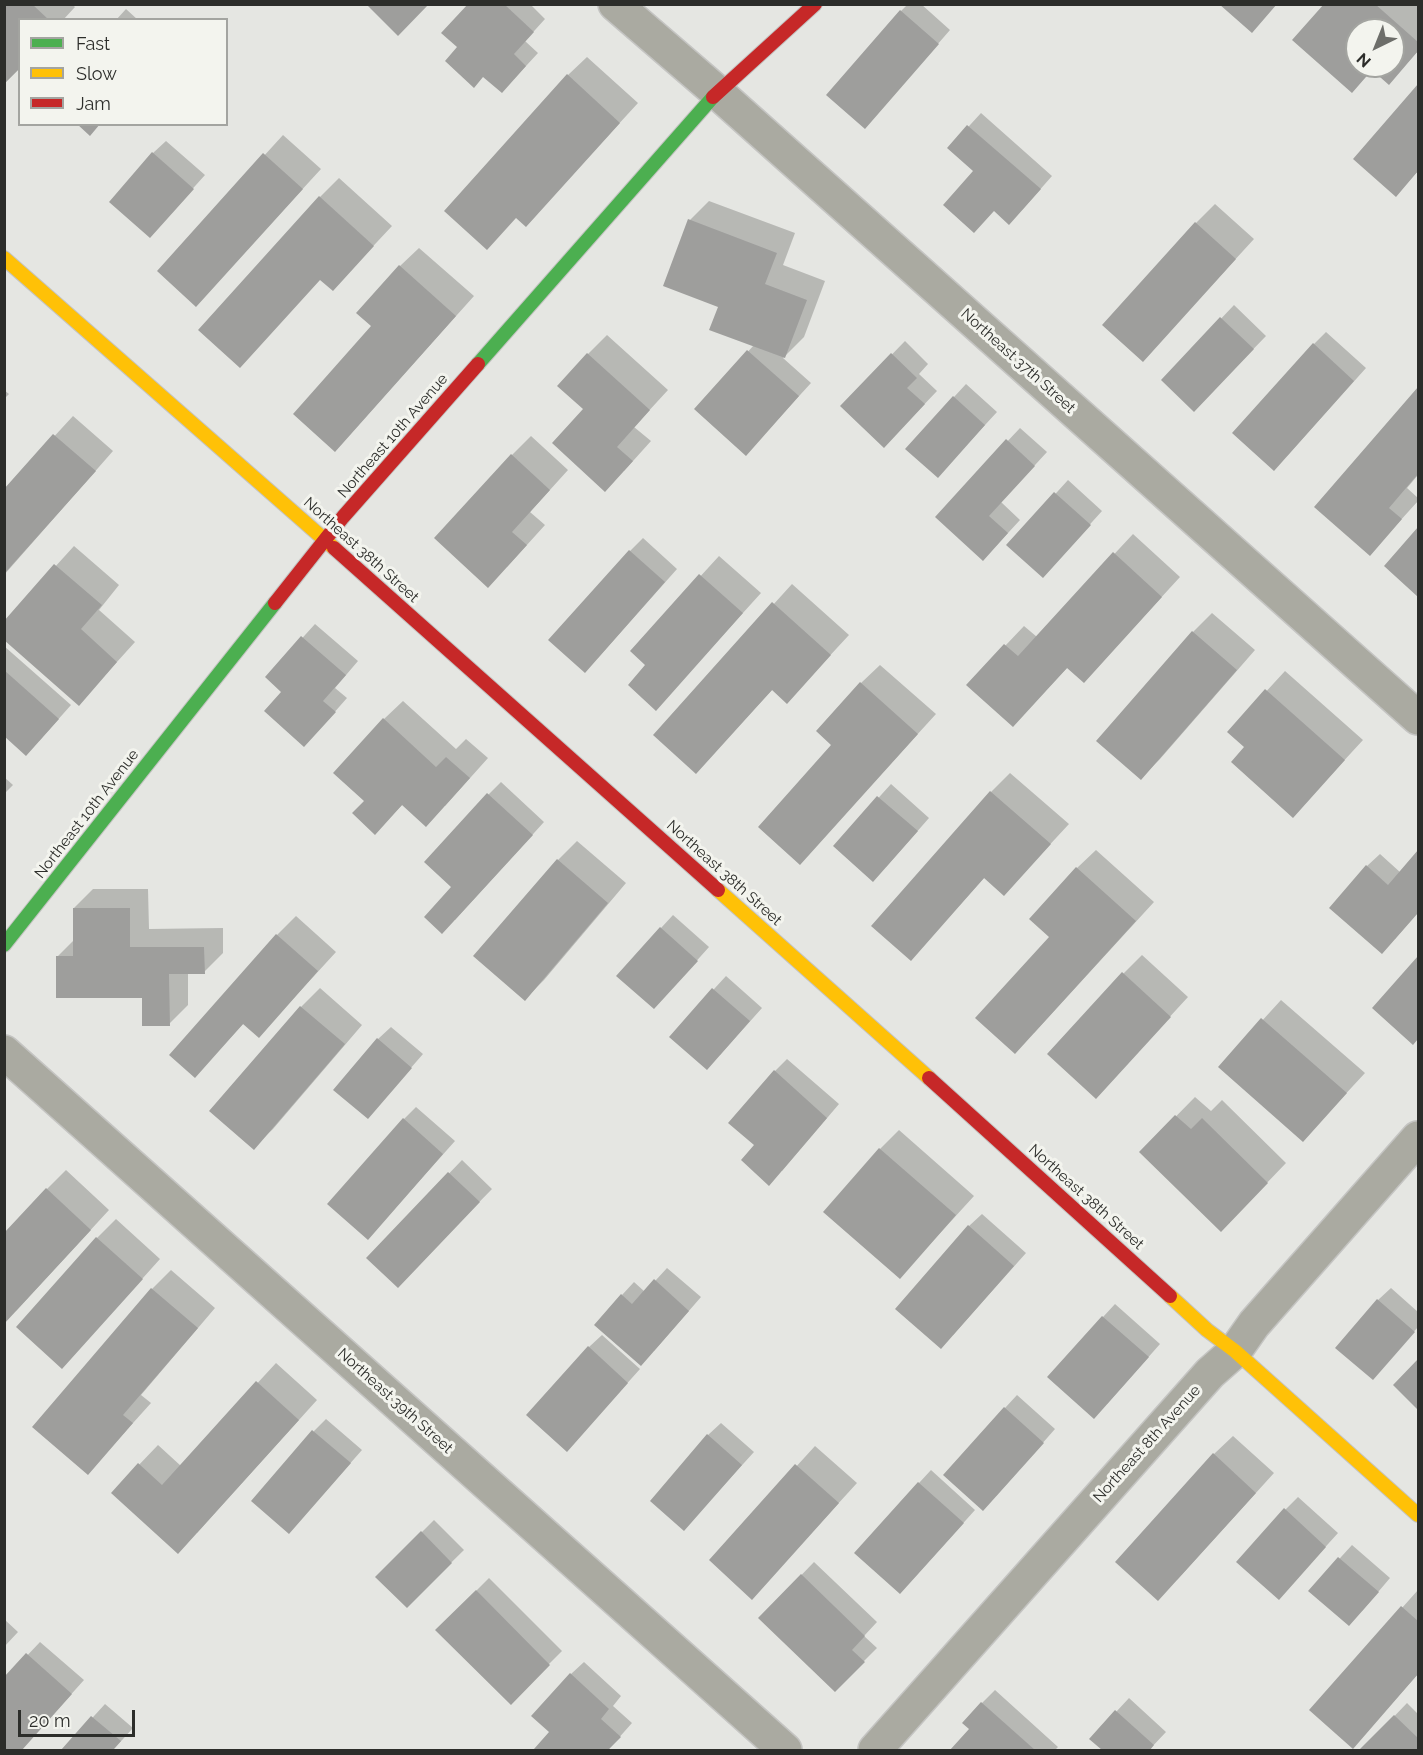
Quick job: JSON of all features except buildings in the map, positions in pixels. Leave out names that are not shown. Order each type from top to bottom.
[{"type":"street","name":"Northeast 37th Street","points":[[615,4],[717,92],[1419,718]]},
{"type":"street","name":"Northeast 10th Avenue","points":[[4,945],[324,539],[717,92],[815,4]]},
{"type":"street","name":"Northeast 38th Street","points":[[4,258],[324,539],[1060,1196],[1206,1330],[1235,1351],[1419,1515]]},
{"type":"street","name":"Northeast 39th Street","points":[[4,1052],[785,1750]]},
{"type":"street","name":"Northeast 8th Avenue","points":[[875,1750],[1210,1373],[1235,1351],[1254,1324],[1419,1138]]},
{"type":"traffic: fast","points":[[478,364],[713,97]]},
{"type":"traffic: fast","points":[[4,945],[275,603]]},
{"type":"traffic: slow","points":[[4,258],[334,548]]},
{"type":"traffic: slow","points":[[718,890],[929,1078]]},
{"type":"traffic: slow","points":[[1170,1296],[1418,1515]]},
{"type":"traffic: jam","points":[[713,97],[815,4]]},
{"type":"traffic: jam","points":[[275,603],[343,517],[478,364]]},
{"type":"traffic: jam","points":[[334,548],[718,890]]},
{"type":"traffic: jam","points":[[929,1078],[1170,1296]]}]
